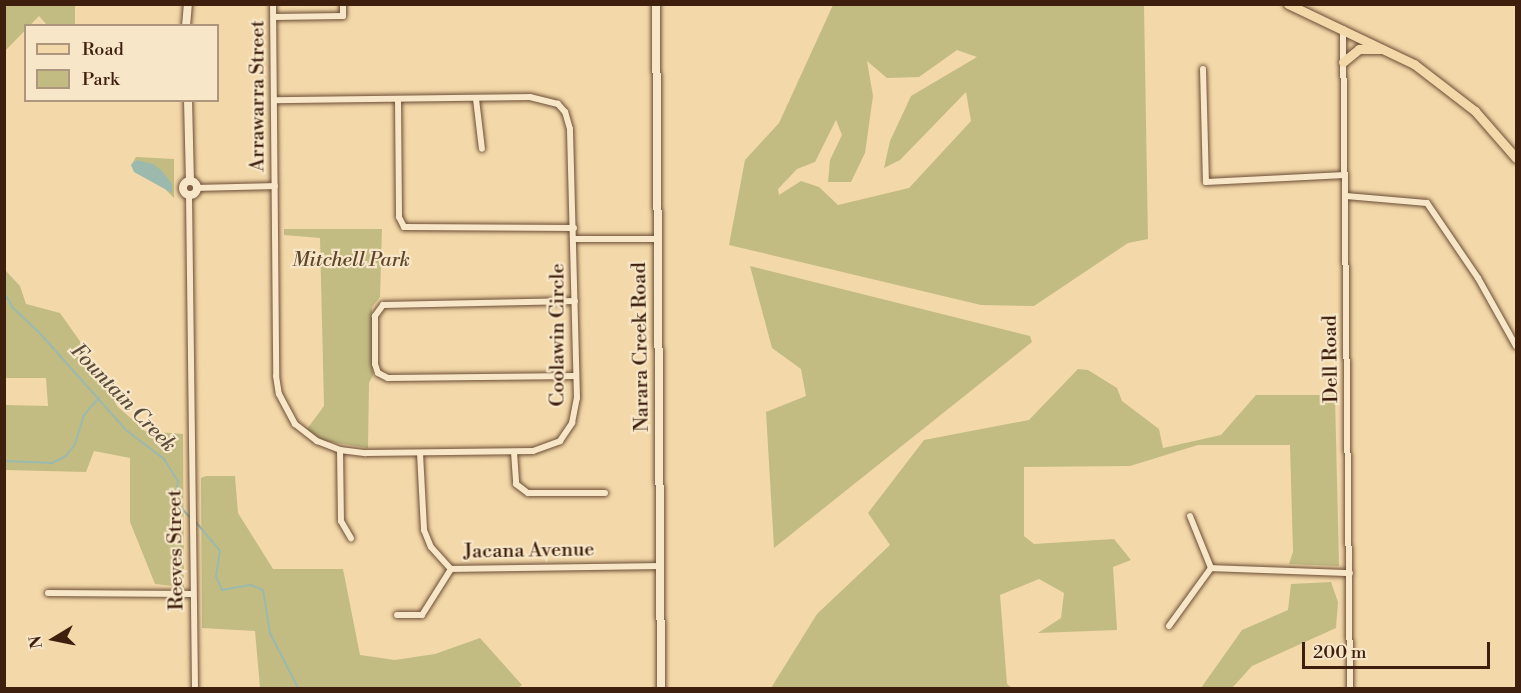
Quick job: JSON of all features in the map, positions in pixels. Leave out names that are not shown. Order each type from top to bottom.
[{"type":"main road","points":[[1288,4],[1386,49],[1458,96],[1516,158]]},
{"type":"main road","points":[[1343,62],[1359,49],[1386,49]]},
{"type":"street","points":[[186,24],[188,4]]},
{"type":"street","name":"Arrawarra Street","points":[[273,4],[275,186]]},
{"type":"street","points":[[274,17],[343,16],[343,4]]},
{"type":"street","name":"Narara Creek Road","points":[[656,4],[661,688]]},
{"type":"street","name":"Dell Road","points":[[1343,28],[1350,688]]},
{"type":"street","points":[[1203,69],[1206,182],[1344,175]]},
{"type":"street","name":"Coolawin Circle","points":[[274,100],[530,97],[558,104],[565,112],[570,129],[574,228],[576,411],[567,433],[542,449],[514,452],[420,453],[340,450],[306,435],[290,417],[279,394],[275,186]]},
{"type":"street","points":[[398,99],[399,217],[404,227],[574,228]]},
{"type":"street","points":[[476,99],[482,149]]},
{"type":"street","points":[[188,102],[190,180],[197,188]]},
{"type":"street","points":[[190,180],[183,188],[189,195],[197,188],[275,186]]},
{"type":"street","name":"Reeves Street","points":[[189,195],[195,688]]},
{"type":"street","points":[[1346,196],[1427,203],[1478,278],[1516,346]]},
{"type":"street","points":[[574,239],[656,239]]},
{"type":"street","points":[[575,301],[384,304],[375,316],[375,345],[376,369],[388,378],[576,376]]},
{"type":"street","points":[[340,450],[341,520],[351,538]]},
{"type":"street","points":[[514,452],[516,484],[528,493],[605,494]]},
{"type":"street","name":"Jacana Avenue","points":[[420,453],[424,530],[431,547],[451,569],[660,566]]},
{"type":"street","points":[[1190,516],[1211,568]]},
{"type":"street","points":[[1211,568],[1350,573]]},
{"type":"street","points":[[1169,626],[1211,568]]},
{"type":"street","points":[[397,615],[422,615],[451,569]]},
{"type":"street","points":[[48,593],[193,594]]},
{"type":"green space","points":[[5,4],[75,5],[75,24],[46,24],[39,16],[31,24],[24,24],[24,31],[5,51]]},
{"type":"green space","points":[[833,5],[1144,5],[1148,239],[1128,243],[1034,306],[981,305],[729,245],[745,160],[779,123]],"holes":[[[957,50],[977,57],[911,96],[890,141],[884,168],[900,160],[966,92],[971,121],[909,188],[838,205],[819,187],[801,181],[779,195],[778,189],[797,169],[815,162],[836,120],[842,135],[830,160],[828,182],[851,182],[865,153],[873,96],[867,61],[887,78],[919,77]]]},
{"type":"green space","points":[[136,157],[174,159],[174,198],[136,160],[131,165]]},
{"type":"green space","name":"Mitchell Park","points":[[284,229],[382,229],[380,297],[372,307],[373,375],[369,383],[368,448],[319,440],[307,429],[324,406],[320,238],[284,235]]},
{"type":"green space","points":[[750,266],[1030,336],[1032,342],[774,548],[766,412],[806,396],[801,369],[772,348]]},
{"type":"green space","points":[[5,270],[20,286],[26,304],[60,313],[101,371],[117,406],[145,431],[183,434],[184,587],[155,584],[130,522],[130,458],[94,451],[86,472],[5,470],[5,405],[48,406],[46,378],[5,378]]},
{"type":"green space","points":[[1078,369],[1088,370],[1117,388],[1122,401],[1159,429],[1163,448],[1221,435],[1256,395],[1335,395],[1339,566],[1289,564],[1293,552],[1290,445],[1198,445],[1130,466],[1024,467],[1024,536],[1034,544],[1114,539],[1131,560],[1113,567],[1117,630],[1038,633],[1061,618],[1064,593],[1039,579],[1000,595],[1007,684],[1012,688],[771,688],[817,614],[890,545],[868,513],[924,440],[1029,420]]},
{"type":"green space","points":[[235,476],[238,513],[273,569],[343,569],[360,655],[395,660],[435,654],[480,638],[522,685],[518,688],[260,688],[255,631],[202,628],[201,478]]},
{"type":"green space","points":[[1331,582],[1338,602],[1336,628],[1252,666],[1232,688],[1201,688],[1242,630],[1288,610],[1291,584]]},
{"type":"shaded area","points":[[136,160],[153,164],[162,171],[172,184],[172,193],[134,172],[131,165]]},
{"type":"waterway","name":"Fountain Creek","points":[[4,293],[13,308],[37,330],[126,430],[164,459],[178,481],[175,500],[190,518]]},
{"type":"waterway","points":[[4,461],[52,463],[66,456],[75,444],[84,415],[99,398]]},
{"type":"waterway","name":"Fountain Creek","points":[[195,521],[220,551],[216,576],[222,590],[251,585],[263,590],[270,633],[298,688]]}]
